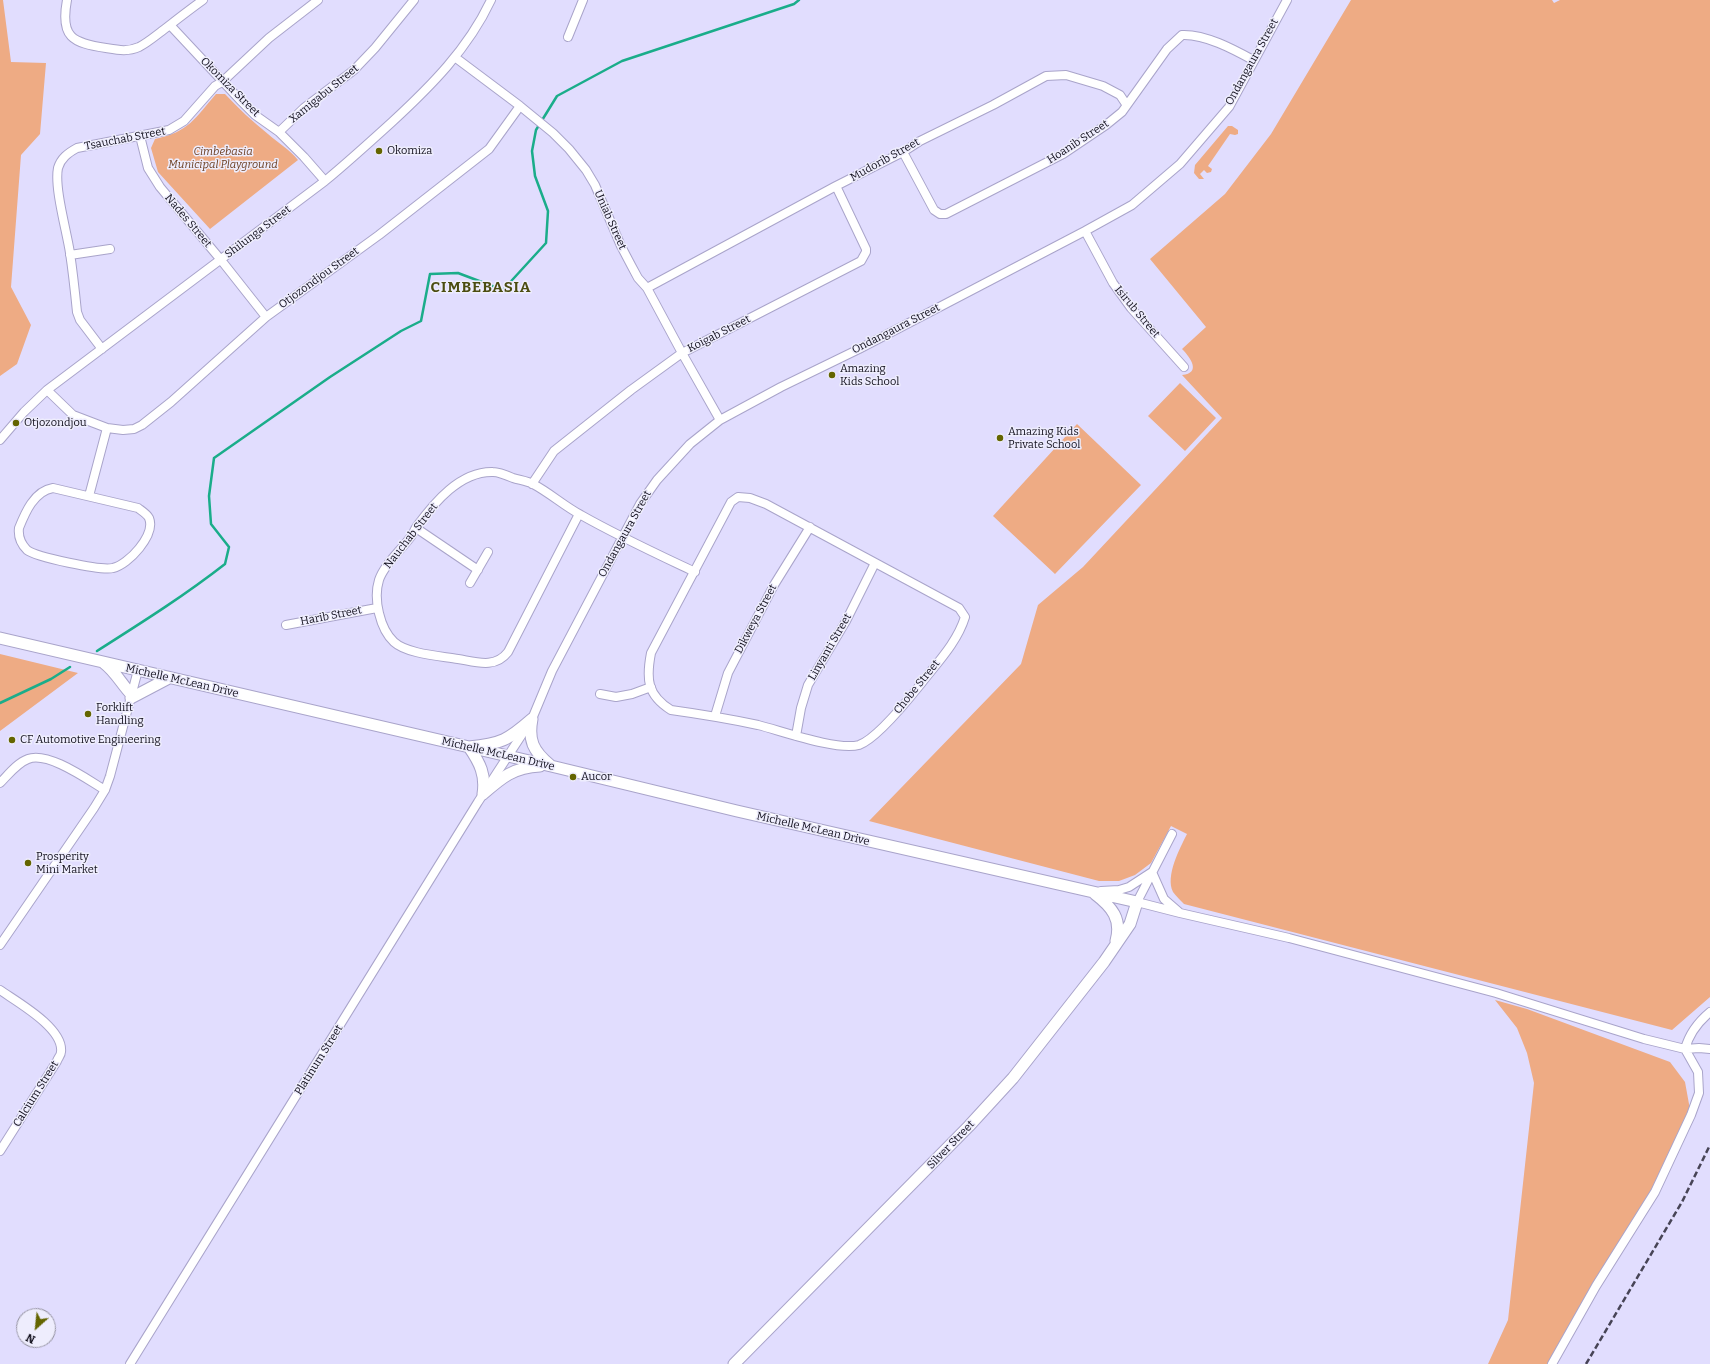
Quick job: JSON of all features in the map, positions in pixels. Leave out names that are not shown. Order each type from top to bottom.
[{"type":"street","points":[[67,0],[64,19],[67,31],[78,42],[119,50],[131,50],[144,44],[203,0]]},
{"type":"street","name":"Tsauchab Street","points":[[102,349],[80,320],[77,312],[70,255],[58,185],[59,167],[62,160],[68,152],[76,148],[169,130],[179,125],[211,90],[222,82],[269,38],[318,0]]},
{"type":"street","name":"Xamigabu Street","points":[[279,132],[304,108],[354,70],[414,0]]},
{"type":"street","name":"Shilunga Street","points":[[0,440],[24,412],[46,390],[325,181],[422,95],[456,58],[474,31],[491,0]]},
{"type":"street","points":[[568,37],[583,0]]},
{"type":"street","name":"Ondangaura Street","points":[[508,756],[532,719],[552,671],[640,504],[657,480],[690,444],[720,420],[781,387],[859,349],[1132,205],[1180,164],[1228,107],[1287,0]]},
{"type":"street","name":"Okomiza Street","points":[[170,25],[248,109],[279,132],[325,181]]},
{"type":"street","name":"Hoanib Street","points":[[903,152],[934,210],[940,214],[946,214],[1063,154],[1117,116],[1122,112],[1126,104],[1167,49],[1182,35],[1194,34],[1240,52],[1253,60]]},
{"type":"street","name":"Uniab Street","points":[[456,58],[554,133],[570,149],[586,170],[595,185],[621,246],[638,278],[647,288],[720,420]]},
{"type":"street","name":"Mudorib Street","points":[[647,288],[836,186],[903,152],[920,141],[993,106],[1046,76],[1066,74],[1103,86],[1120,95],[1126,104]]},
{"type":"street","name":"Otjozondjou Street","points":[[46,390],[73,415],[107,428],[123,430],[134,429],[142,425],[171,402],[266,317],[379,235],[489,150],[520,106]]},
{"type":"street","name":"Nades Street","points":[[140,136],[148,168],[160,188],[221,260],[266,317]]},
{"type":"street","name":"Koigab Street","points":[[532,484],[554,452],[631,390],[682,353],[861,261],[866,249],[836,186]]},
{"type":"street","name":"Isirub Street","points":[[1085,231],[1113,284],[1131,308],[1184,367]]},
{"type":"street","points":[[70,255],[110,249]]},
{"type":"street","points":[[89,496],[107,428]]},
{"type":"street","name":"Nauchab Street","points":[[579,514],[505,656],[495,662],[479,664],[410,650],[400,646],[388,634],[377,608],[378,581],[383,571],[411,538],[416,528],[445,493],[470,476],[493,472],[532,484],[579,514],[622,537]]},
{"type":"street","points":[[52,488],[89,496],[138,508],[149,518],[150,530],[128,561],[113,568],[93,568],[38,555],[28,551],[23,546],[19,537],[19,528],[38,494],[52,488]]},
{"type":"street","name":"Chobe Street","points":[[738,497],[750,498],[766,504],[810,527],[959,608],[965,617],[963,625],[955,640],[916,690],[882,728],[870,738],[860,744],[846,746],[796,736],[715,716],[671,710],[664,705],[657,698],[648,679],[651,653],[695,572],[730,502],[738,497]]},
{"type":"street","name":"Dikweya Street","points":[[715,716],[728,673],[774,585],[810,527]]},
{"type":"street","points":[[416,528],[478,570]]},
{"type":"street","points":[[622,537],[695,572]]},
{"type":"street","points":[[470,583],[488,552]]},
{"type":"street","name":"Linyanti Street","points":[[796,736],[801,708],[808,685],[846,620],[876,563]]},
{"type":"street","name":"Harib Street","points":[[286,625],[377,608]]},
{"type":"street","name":"Michelle McLean Drive","points":[[0,638],[551,766],[744,813],[1137,902]]},
{"type":"street","points":[[104,662],[118,676],[132,697]]},
{"type":"street","points":[[0,945],[81,828],[105,790],[132,697],[138,670]]},
{"type":"street","points":[[132,697],[169,678]]},
{"type":"street","points":[[600,694],[616,697],[632,694],[651,687]]},
{"type":"street","points":[[469,747],[491,745],[504,740],[514,735],[532,719]]},
{"type":"street","points":[[532,719],[530,731],[535,749],[551,766]]},
{"type":"street","points":[[469,747],[479,761],[484,772],[485,783],[483,794]]},
{"type":"street","name":"Platinum Street","points":[[130,1364],[508,756]]},
{"type":"street","points":[[0,783],[20,764],[29,758],[38,758],[47,759],[59,764],[105,790]]},
{"type":"street","points":[[483,794],[508,773],[532,766],[551,766]]},
{"type":"street","points":[[1172,834],[1137,902],[1289,938],[1496,992],[1644,1039],[1685,1049],[1710,1049]]},
{"type":"street","points":[[1092,892],[1119,890],[1129,887],[1152,872]]},
{"type":"street","points":[[1152,872],[1164,899],[1180,913]]},
{"type":"street","points":[[1092,892],[1107,903],[1117,921],[1119,930],[1114,946]]},
{"type":"street","name":"Silver Street","points":[[734,1364],[969,1126],[1013,1078],[1104,962],[1130,924],[1137,902]]},
{"type":"street","name":"Calcium Street","points":[[0,990],[53,1029],[59,1040],[61,1052],[57,1061],[0,1151]]},
{"type":"street","points":[[1552,1364],[1596,1286],[1655,1192],[1691,1116],[1699,1093],[1698,1072],[1685,1049],[1688,1039],[1696,1026],[1710,1012]]},
{"type":"green space","points":[[0,0],[3,0],[11,62],[46,63],[40,134],[21,155],[11,287],[31,325],[17,364],[0,376]]},
{"type":"green space","points":[[1351,0],[1552,0],[1554,3],[1560,0],[1710,0],[1710,997],[1672,1030],[1184,904],[1173,892],[1171,878],[1174,862],[1187,834],[1171,826],[1151,863],[1135,875],[1119,881],[1099,881],[869,821],[1021,664],[1038,605],[1083,567],[1222,418],[1182,375],[1188,374],[1193,368],[1191,360],[1182,349],[1206,327],[1150,259],[1225,194],[1271,134]]},
{"type":"green space","name":"Cimbebasia Municipal Playground","points":[[216,94],[225,94],[298,160],[210,229],[158,172],[151,148],[155,139],[167,136],[184,128]]},
{"type":"green space","points":[[1228,126],[1232,126],[1238,130],[1238,134],[1230,134],[1208,166],[1212,169],[1211,172],[1207,173],[1204,170],[1200,174],[1204,179],[1199,179],[1194,173],[1195,165]]},
{"type":"green space","points":[[1180,383],[1216,418],[1185,451],[1148,416]]},
{"type":"green space","points":[[1077,424],[1141,485],[1055,574],[993,516]]},
{"type":"green space","points":[[0,654],[78,673],[0,731]]},
{"type":"green space","points":[[1495,1000],[1527,1009],[1670,1062],[1685,1082],[1691,1115],[1655,1192],[1552,1364],[1488,1364],[1508,1320],[1534,1083],[1527,1053],[1517,1028]]},
{"type":"waterway","points":[[97,651],[146,620],[225,564],[229,547],[211,524],[209,496],[214,458],[330,377],[401,331],[421,321],[430,274],[458,273],[503,290],[546,243],[548,211],[535,176],[532,151],[536,130],[557,96],[622,61],[794,4],[799,0]]},
{"type":"waterway","points":[[0,703],[51,679],[70,667]]},
{"type":"railway","points":[[1586,1364],[1682,1202],[1710,1145]]},
{"type":"place","name":"Okomiza","points":[[379,151]]},
{"type":"place","name":"Amazing Kids School","points":[[832,375]]},
{"type":"place","name":"Otjozondjou","points":[[16,423]]},
{"type":"place","name":"Amazing Kids Private School","points":[[1000,438]]},
{"type":"place","name":"Forklift Handling","points":[[88,714]]},
{"type":"place","name":"CF Automotive Engineering","points":[[12,740]]},
{"type":"place","name":"Aucor","points":[[573,777]]},
{"type":"place","name":"Prosperity Mini Market","points":[[28,863]]},
{"type":"district","name":"CIMBEBASIA","points":[[481,288]]}]
